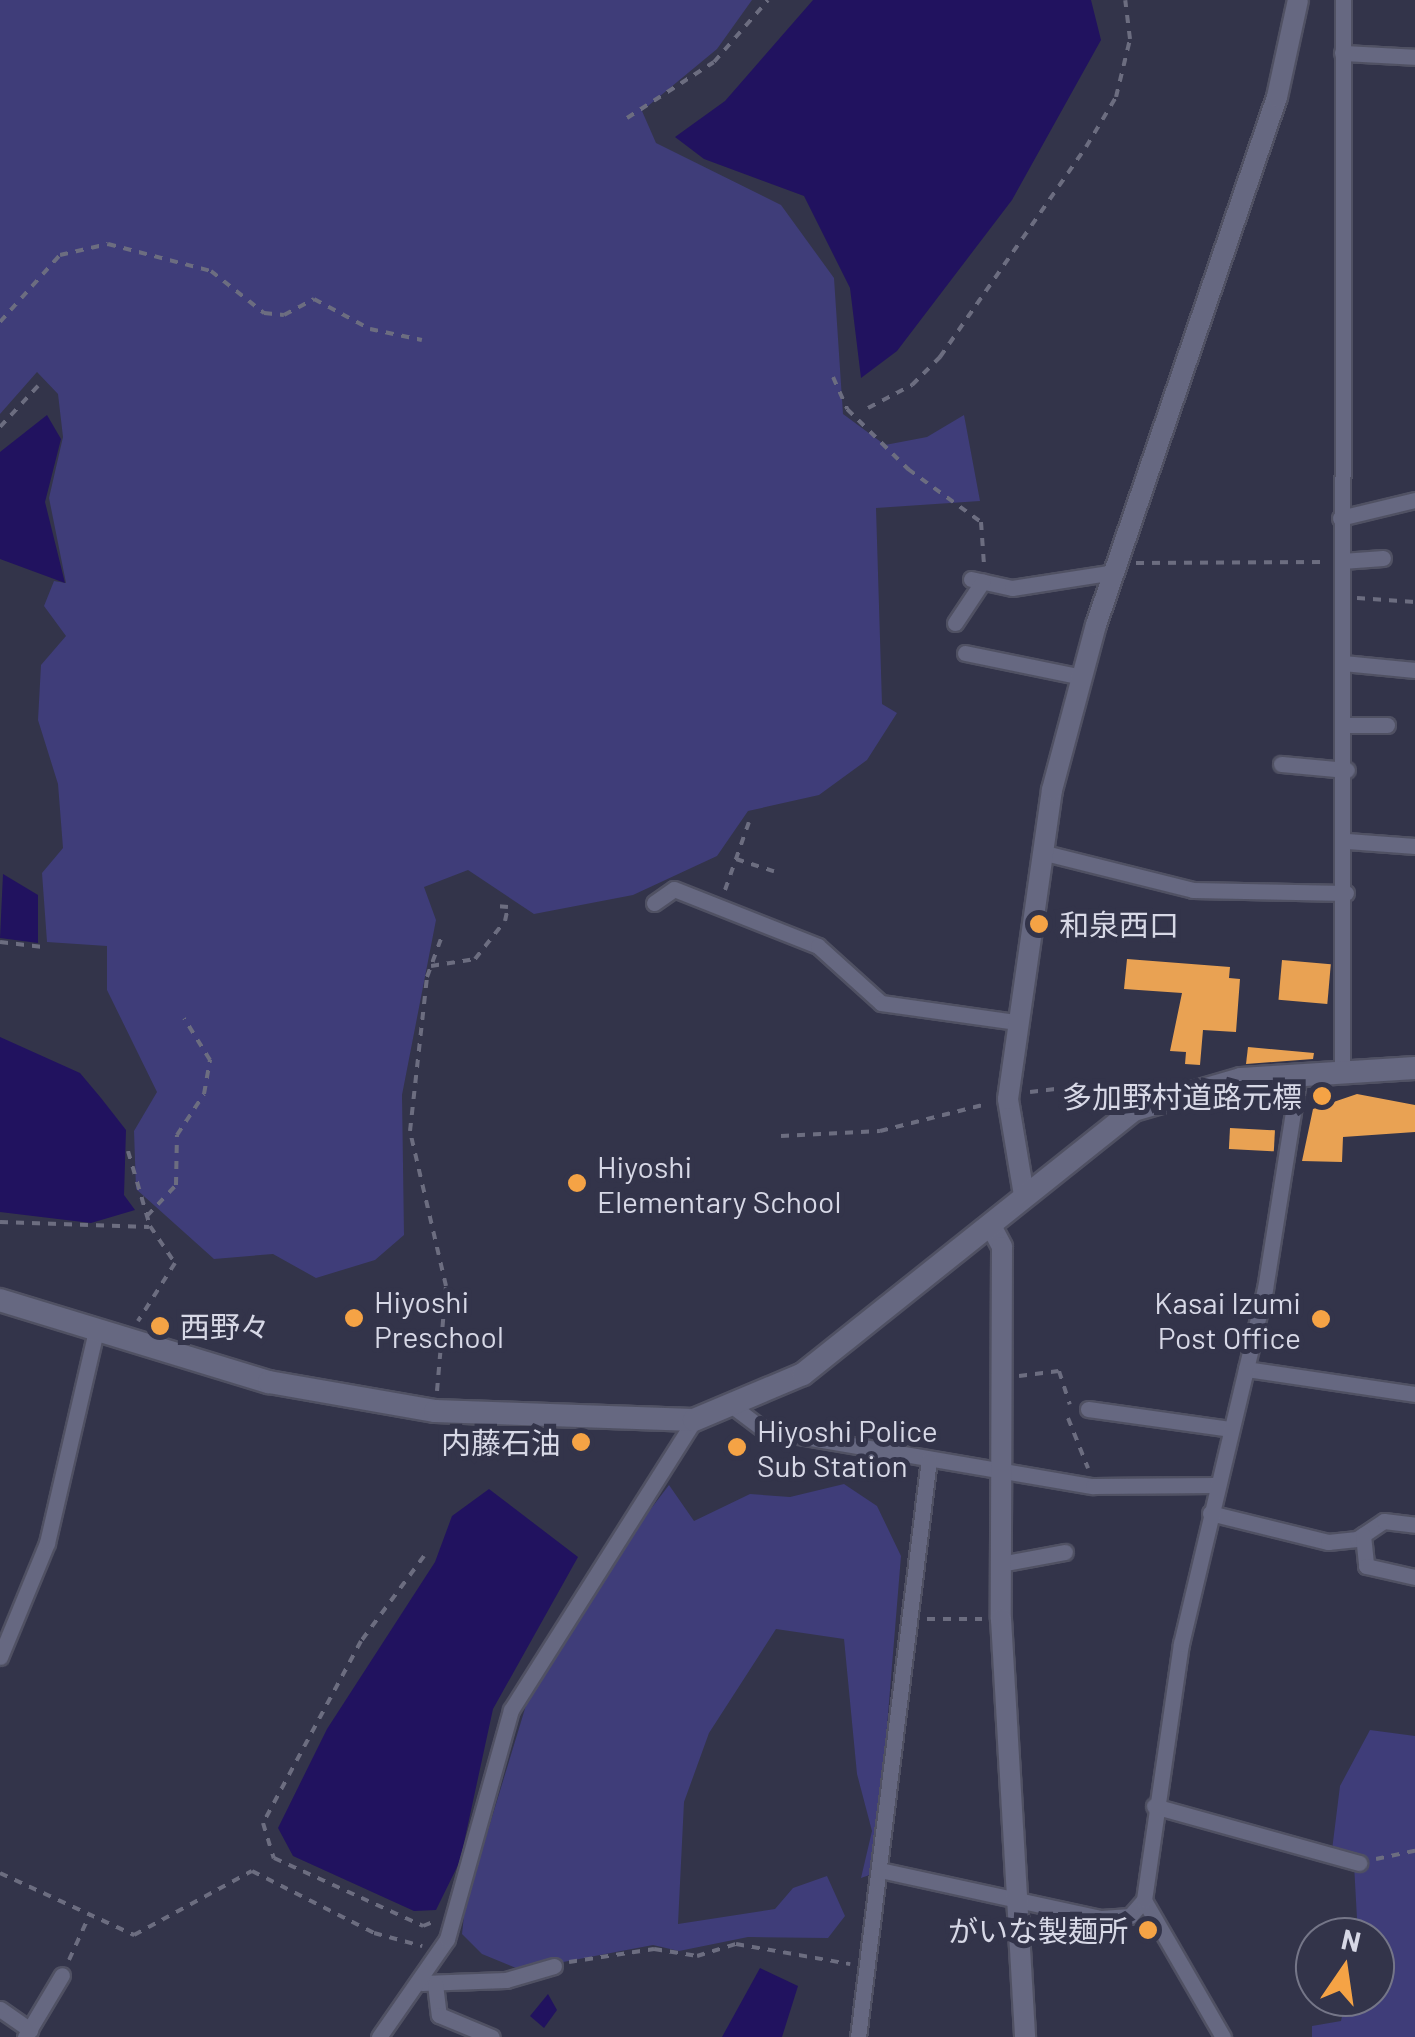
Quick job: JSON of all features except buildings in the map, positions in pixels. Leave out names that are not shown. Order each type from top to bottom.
[{"type":"main road","points":[[0,1300],[269,1382],[435,1411],[694,1420],[734,1408],[803,1374],[1134,1110],[1194,1088],[1342,1069],[1415,1068]]},
{"type":"street","points":[[1024,1195],[1008,1099],[1041,852],[1082,677],[1115,567],[1276,97],[1298,0]]},
{"type":"street","points":[[1342,1069],[1348,841],[1340,518],[1343,0]]},
{"type":"street","points":[[1342,53],[1415,57]]},
{"type":"street","points":[[1340,518],[1415,500]]},
{"type":"street","points":[[1342,562],[1383,558]]},
{"type":"street","points":[[955,622],[977,580],[1012,588],[1115,567]]},
{"type":"street","points":[[965,653],[1082,677]]},
{"type":"street","points":[[1344,662],[1415,670]]},
{"type":"street","points":[[1346,725],[1387,725]]},
{"type":"street","points":[[1281,764],[1347,770]]},
{"type":"street","points":[[1348,841],[1415,846]]},
{"type":"street","points":[[1041,852],[1193,890],[1346,893]]},
{"type":"street","points":[[654,903],[674,889],[818,946],[881,1002],[1017,1022]]},
{"type":"street","points":[[880,1870],[1101,1918],[1130,1916],[1144,1900],[1154,1806],[1215,1486],[1246,1369],[1299,1075]]},
{"type":"street","points":[[990,1224],[1002,1247],[1000,1564],[1025,2037]]},
{"type":"street","points":[[0,1657],[48,1543],[96,1330]]},
{"type":"street","points":[[1246,1369],[1415,1394]]},
{"type":"street","points":[[734,1408],[764,1430],[1095,1486],[1215,1486]]},
{"type":"street","points":[[1088,1408],[1230,1428]]},
{"type":"street","points":[[380,2037],[428,1984],[460,1898],[512,1710],[694,1420]]},
{"type":"street","points":[[858,2037],[929,1459]]},
{"type":"street","points":[[1210,1513],[1328,1542],[1363,1535],[1384,1521],[1415,1525]]},
{"type":"street","points":[[1363,1535],[1366,1566],[1415,1576]]},
{"type":"street","points":[[1000,1564],[1065,1552]]},
{"type":"street","points":[[1154,1806],[1359,1863]]},
{"type":"street","points":[[1144,1900],[1223,2037]]},
{"type":"street","points":[[428,1984],[554,1966]]},
{"type":"street","points":[[0,2009],[28,2034],[62,1975]]},
{"type":"street","points":[[428,1984],[439,2015],[492,2037]]},
{"type":"path","points":[[627,118],[714,62],[768,0]]},
{"type":"path","points":[[868,408],[940,356],[1086,147],[1116,97],[1130,40],[1125,0]]},
{"type":"path","points":[[0,322],[60,255],[108,244],[211,271],[264,312],[284,314],[314,299],[370,329],[422,340]]},
{"type":"path","points":[[832,377],[847,409],[908,470],[981,522],[977,580]]},
{"type":"path","points":[[0,427],[38,386]]},
{"type":"path","points":[[1115,567],[1342,562]]},
{"type":"path","points":[[1342,596],[1415,602]]},
{"type":"path","points":[[718,908],[749,822]]},
{"type":"path","points":[[736,859],[774,871]]},
{"type":"path","points":[[431,966],[475,959],[505,921],[508,906],[496,906]]},
{"type":"path","points":[[435,1411],[446,1286],[410,1131],[431,966],[443,933]]},
{"type":"path","points":[[0,942],[43,947]]},
{"type":"path","points":[[147,1216],[176,1185],[177,1135],[204,1094],[210,1060],[184,1018]]},
{"type":"path","points":[[781,1136],[880,1130],[1008,1099],[1115,1087],[1134,1110]]},
{"type":"path","points":[[128,1151],[150,1226],[175,1263],[131,1339]]},
{"type":"path","points":[[0,1222],[150,1226]]},
{"type":"path","points":[[1000,1379],[1059,1370],[1071,1406]]},
{"type":"path","points":[[1068,1418],[1095,1486]]},
{"type":"path","points":[[424,1556],[362,1641],[262,1823],[274,1858],[423,1926],[460,1898]]},
{"type":"path","points":[[907,1619],[1002,1619]]},
{"type":"path","points":[[1359,1863],[1415,1851]]},
{"type":"path","points":[[0,1873],[90,1914],[148,1934],[252,1871],[374,1933],[438,1954]]},
{"type":"path","points":[[62,1975],[90,1914]]},
{"type":"path","points":[[554,1966],[654,1949],[696,1956],[736,1944],[869,1968]]},
{"type":"shaded area","points":[[0,0],[752,0],[717,49],[642,111],[656,143],[781,205],[834,278],[843,414],[885,445],[927,437],[964,415],[980,501],[876,508],[882,704],[897,713],[867,760],[819,795],[748,811],[717,856],[633,895],[534,914],[468,870],[424,887],[436,920],[402,1095],[404,1235],[375,1260],[316,1278],[273,1254],[214,1259],[136,1189],[134,1131],[157,1092],[107,990],[107,946],[47,942],[42,873],[63,848],[58,784],[38,720],[41,665],[66,636],[44,606],[54,581],[66,583],[49,498],[63,437],[58,394],[37,372],[0,414]]},
{"type":"shaded area","points":[[813,0],[1091,0],[1101,40],[1012,200],[897,351],[861,378],[850,288],[804,196],[704,159],[675,137],[725,101]]},
{"type":"shaded area","points":[[47,415],[61,439],[45,502],[65,583],[0,559],[0,452]]},
{"type":"shaded area","points":[[3,874],[38,895],[38,943],[0,938]]},
{"type":"shaded area","points":[[0,1037],[80,1073],[126,1130],[124,1195],[135,1210],[91,1223],[0,1212]]},
{"type":"shaded area","points":[[844,1484],[877,1506],[901,1556],[875,1873],[861,1878],[872,1831],[857,1774],[844,1639],[776,1629],[709,1733],[684,1802],[678,1924],[775,1909],[793,1888],[827,1876],[845,1916],[828,1938],[748,1937],[679,1951],[653,1945],[521,1970],[482,1954],[462,1934],[465,1906],[527,1702],[637,1527],[669,1485],[694,1521],[750,1494],[790,1497]]},
{"type":"shaded area","points":[[489,1489],[578,1557],[493,1709],[460,1861],[436,1910],[414,1911],[293,1856],[278,1828],[327,1729],[435,1562],[452,1516]]},
{"type":"shaded area","points":[[1370,1730],[1415,1736],[1415,2037],[1312,2037],[1312,2026],[1341,2021],[1342,2017],[1395,2017],[1395,1917],[1357,1917],[1354,1864],[1332,1850],[1340,1786]]},
{"type":"shaded area","points":[[760,1968],[798,1986],[782,2037],[722,2037]]},
{"type":"shaded area","points":[[548,1994],[557,2010],[544,2028],[530,2016]]},
{"type":"place","name":"和泉西口","points":[[1039,924]]},
{"type":"place","name":"多加野村道路元標","points":[[1322,1096]]},
{"type":"place","name":"Hiyoshi Elementary School","points":[[577,1183]]},
{"type":"place","name":"Hiyoshi Preschool","points":[[354,1318]]},
{"type":"place","name":"Kasai Izumi Post Office","points":[[1321,1319]]},
{"type":"place","name":"西野々","points":[[160,1326]]},
{"type":"place","name":"内藤石油","points":[[581,1442]]},
{"type":"place","name":"Hiyoshi Police Sub Station","points":[[737,1447]]},
{"type":"place","name":"がいな製麺所","points":[[1148,1930]]}]
